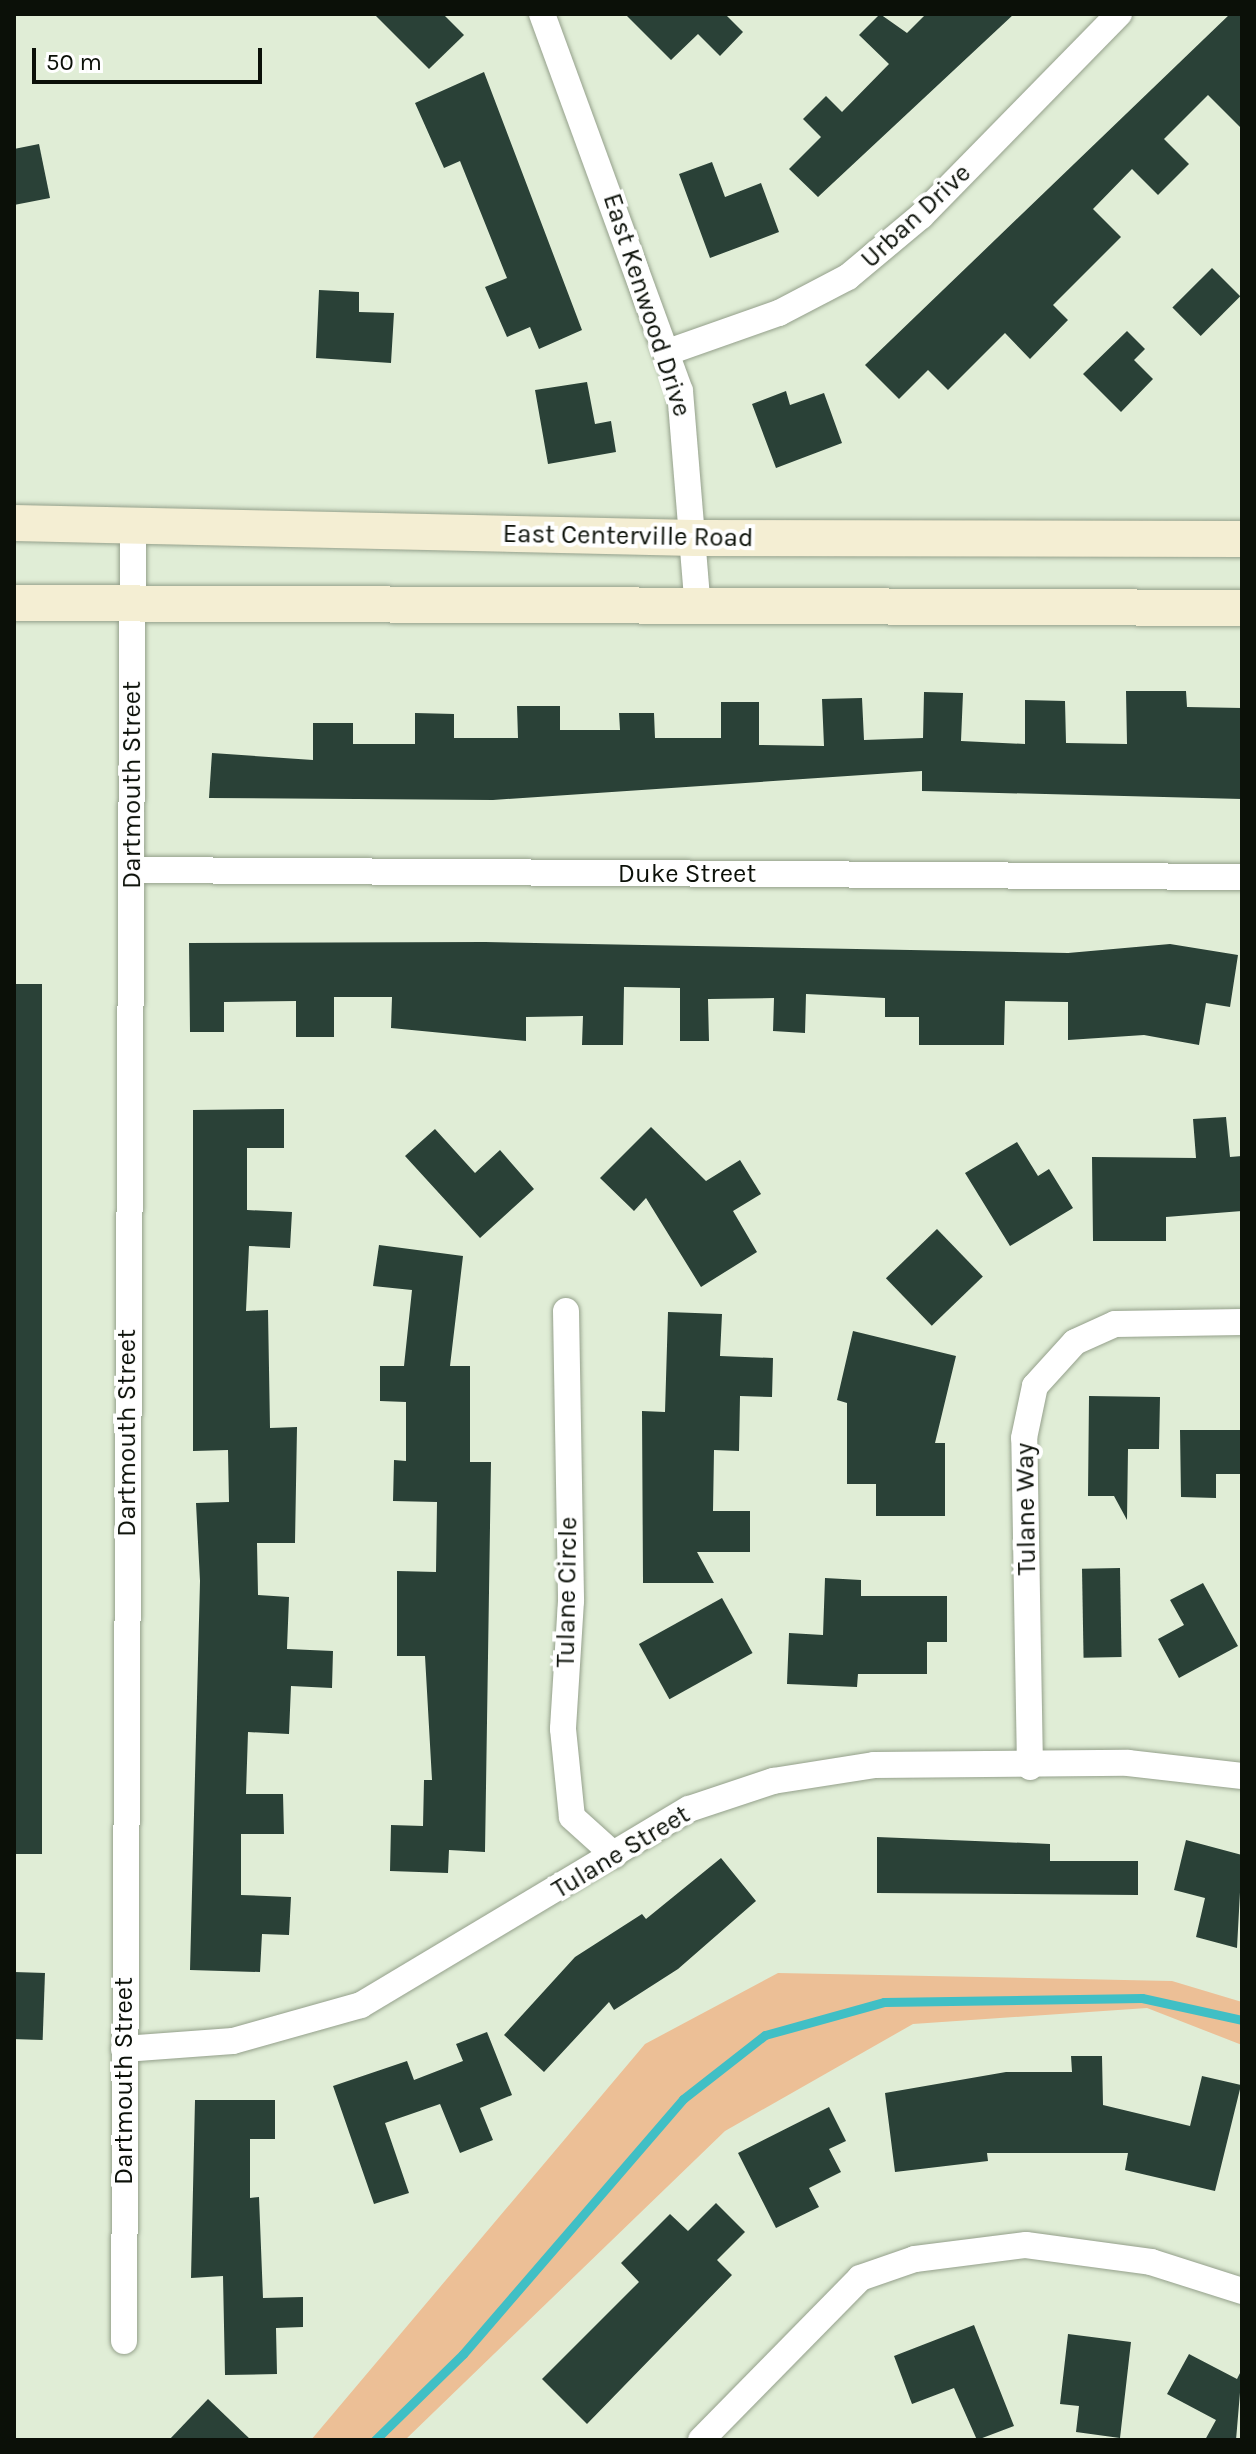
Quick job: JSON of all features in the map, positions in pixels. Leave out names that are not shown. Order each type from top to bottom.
[{"type":"main road","name":"East Centerville Road","points":[[14,523],[695,538],[1242,539]]},
{"type":"main road","points":[[14,603],[698,609],[1242,608]]},
{"type":"street","name":"East Kenwood Drive","points":[[542,14],[668,352],[690,445],[698,609]]},
{"type":"street","name":"Urban Drive","points":[[668,352],[779,313],[848,277],[921,216],[1119,14]]},
{"type":"street","name":"Dartmouth Street","points":[[124,2341],[133,524]]},
{"type":"street","name":"Duke Street","points":[[132,870],[1242,877]]},
{"type":"street","name":"Tulane Circle","points":[[566,1311],[571,1601],[563,1729],[572,1817],[614,1855]]},
{"type":"street","name":"Tulane Way","points":[[1030,1767],[1024,1438],[1035,1386],[1075,1342],[1115,1324],[1242,1322]]},
{"type":"street","name":"Tulane Street","points":[[124,2049],[233,2041],[361,2005],[689,1809],[773,1781],[874,1765],[1030,1767],[1128,1763],[1242,1776]]},
{"type":"street","points":[[701,2440],[860,2278],[915,2259],[1026,2245],[1151,2262],[1242,2291]]},
{"type":"shaded area","points":[[778,1973],[1172,1981],[1242,2002],[1242,2045],[1147,2008],[913,2024],[725,2131],[405,2440],[311,2440],[645,2044]]},
{"type":"building","points":[[374,14],[443,14],[464,35],[429,69]]},
{"type":"building","points":[[625,14],[725,14],[743,32],[720,56],[698,34],[671,60]]},
{"type":"building","points":[[880,14],[907,33],[926,14],[1014,14],[818,197],[789,169],[821,137],[803,119],[826,96],[842,112],[889,64],[859,35]]},
{"type":"building","points":[[1230,14],[1242,14],[1242,129],[1208,95],[1164,139],[1189,164],[1158,195],[1132,169],[1093,209],[1121,237],[1053,305],[1068,320],[1030,359],[1005,333],[948,390],[928,370],[899,399],[865,365]]},
{"type":"building","points":[[484,72],[582,330],[539,349],[530,327],[507,337],[485,287],[507,278],[460,161],[444,168],[415,103]]},
{"type":"building","points":[[39,144],[50,198],[14,205],[14,149]]},
{"type":"building","points":[[712,162],[725,197],[761,183],[779,232],[710,258],[679,174]]},
{"type":"building","points":[[1212,268],[1240,296],[1201,336],[1172,308]]},
{"type":"building","points":[[319,290],[359,292],[359,312],[394,313],[391,363],[316,358]]},
{"type":"building","points":[[1127,331],[1145,349],[1134,360],[1153,379],[1121,412],[1083,374]]},
{"type":"building","points":[[587,382],[595,424],[611,421],[616,452],[548,464],[535,390]]},
{"type":"building","points":[[786,391],[790,405],[824,393],[842,443],[776,468],[752,404]]},
{"type":"building","points":[[1126,691],[1186,691],[1187,707],[1242,708],[1242,799],[922,791],[922,771],[493,800],[209,798],[212,753],[313,760],[313,723],[353,723],[353,744],[415,744],[415,713],[454,714],[454,738],[518,738],[517,706],[560,706],[560,730],[620,730],[619,713],[654,713],[655,738],[721,738],[721,702],[759,702],[759,745],[824,746],[822,699],[862,698],[864,740],[923,738],[924,692],[963,693],[961,741],[1025,744],[1025,700],[1065,701],[1066,743],[1127,744]]},
{"type":"building","points":[[485,942],[1068,953],[1170,944],[1238,955],[1230,1007],[1206,1003],[1199,1045],[1144,1035],[1068,1040],[1068,1002],[1005,1001],[1004,1045],[919,1045],[919,1017],[885,1017],[885,998],[806,994],[805,1033],[773,1031],[774,998],[708,999],[709,1041],[680,1041],[680,988],[624,987],[623,1045],[582,1045],[583,1016],[526,1017],[526,1041],[391,1028],[392,997],[334,997],[334,1037],[296,1037],[296,1001],[224,1002],[224,1032],[190,1032],[189,943]]},
{"type":"building","points":[[14,984],[42,984],[42,1854],[14,1854]]},
{"type":"building","points":[[284,1109],[284,1148],[247,1148],[247,1210],[292,1212],[290,1248],[249,1246],[246,1311],[268,1310],[270,1428],[297,1427],[295,1543],[257,1543],[258,1595],[289,1597],[287,1649],[333,1651],[332,1688],[291,1686],[289,1734],[248,1732],[246,1794],[283,1794],[284,1834],[241,1834],[241,1895],[291,1897],[289,1935],[262,1934],[260,1972],[190,1970],[200,1581],[196,1503],[229,1502],[228,1450],[193,1451],[193,1110]]},
{"type":"building","points":[[1226,1117],[1230,1157],[1242,1156],[1242,1211],[1166,1217],[1166,1241],[1093,1241],[1092,1157],[1196,1158],[1193,1119]]},
{"type":"building","points":[[651,1127],[706,1181],[740,1160],[761,1194],[733,1211],[757,1252],[701,1287],[646,1198],[634,1211],[600,1178]]},
{"type":"building","points":[[435,1129],[475,1173],[500,1150],[534,1189],[480,1238],[405,1156]]},
{"type":"building","points":[[1017,1142],[1038,1176],[1049,1169],[1073,1208],[1010,1246],[965,1173]]},
{"type":"building","points":[[937,1229],[983,1276],[932,1326],[886,1278]]},
{"type":"building","points":[[379,1245],[463,1256],[450,1366],[470,1366],[470,1462],[491,1462],[485,1852],[449,1850],[448,1873],[390,1871],[391,1825],[423,1826],[424,1780],[432,1780],[425,1656],[397,1656],[397,1571],[436,1572],[437,1502],[393,1501],[394,1460],[406,1461],[406,1402],[380,1401],[380,1366],[404,1366],[412,1290],[373,1286]]},
{"type":"building","points":[[668,1312],[722,1314],[720,1356],[773,1358],[772,1397],[740,1396],[739,1451],[714,1450],[713,1511],[750,1511],[750,1552],[697,1552],[714,1583],[643,1583],[642,1411],[665,1412]]},
{"type":"building","points":[[853,1331],[956,1356],[935,1443],[945,1443],[945,1516],[876,1516],[876,1484],[847,1484],[847,1403],[837,1400]]},
{"type":"building","points":[[1089,1396],[1160,1397],[1159,1449],[1128,1449],[1127,1520],[1114,1496],[1088,1496]]},
{"type":"building","points":[[1180,1430],[1242,1430],[1242,1474],[1216,1474],[1216,1498],[1181,1497]]},
{"type":"building","points":[[1120,1568],[1122,1657],[1084,1658],[1082,1569]]},
{"type":"building","points":[[825,1578],[861,1580],[861,1596],[947,1596],[947,1642],[927,1642],[927,1674],[858,1674],[857,1687],[787,1684],[789,1633],[823,1635]]},
{"type":"building","points":[[1203,1583],[1238,1646],[1179,1678],[1158,1639],[1184,1625],[1170,1600]]},
{"type":"building","points":[[722,1598],[753,1653],[669,1699],[639,1644]]},
{"type":"building","points":[[877,1837],[1050,1844],[1050,1861],[1138,1861],[1138,1895],[877,1893]]},
{"type":"building","points":[[1186,1840],[1242,1855],[1237,1948],[1196,1937],[1205,1898],[1174,1890]]},
{"type":"building","points":[[721,1858],[756,1901],[678,1969],[614,2010],[609,2002],[544,2072],[504,2035],[575,1957],[642,1914],[646,1919]]},
{"type":"building","points":[[14,1972],[45,1973],[43,2040],[14,2039]]},
{"type":"building","points":[[487,2032],[512,2095],[480,2108],[493,2140],[460,2153],[440,2104],[385,2123],[409,2193],[374,2204],[333,2086],[407,2061],[414,2080],[463,2061],[456,2044]]},
{"type":"building","points":[[1071,2056],[1102,2056],[1103,2105],[1190,2126],[1202,2076],[1241,2085],[1215,2191],[1125,2170],[1128,2153],[987,2153],[988,2161],[895,2172],[885,2093],[1006,2072],[1072,2072]]},
{"type":"building","points":[[195,2100],[275,2100],[275,2139],[250,2139],[250,2198],[259,2197],[263,2298],[303,2297],[303,2327],[276,2328],[277,2374],[225,2375],[223,2276],[191,2278]]},
{"type":"building","points":[[829,2107],[846,2141],[829,2149],[841,2172],[809,2188],[819,2207],[776,2228],[738,2153]]},
{"type":"building","points":[[716,2203],[745,2232],[717,2260],[732,2275],[587,2424],[542,2379],[639,2282],[621,2263],[670,2214],[688,2231]]},
{"type":"building","points":[[974,2325],[1014,2426],[977,2440],[954,2388],[912,2404],[894,2356]]},
{"type":"building","points":[[1068,2334],[1131,2342],[1120,2438],[1076,2432],[1079,2406],[1060,2404]]},
{"type":"building","points":[[1189,2354],[1237,2379],[1242,2369],[1236,2440],[1205,2440],[1216,2420],[1167,2394]]},
{"type":"building","points":[[208,2399],[251,2440],[169,2440]]},
{"type":"waterway","points":[[375,2440],[463,2354],[683,2099],[765,2035],[884,2002],[1142,1998],[1242,2020]]}]
